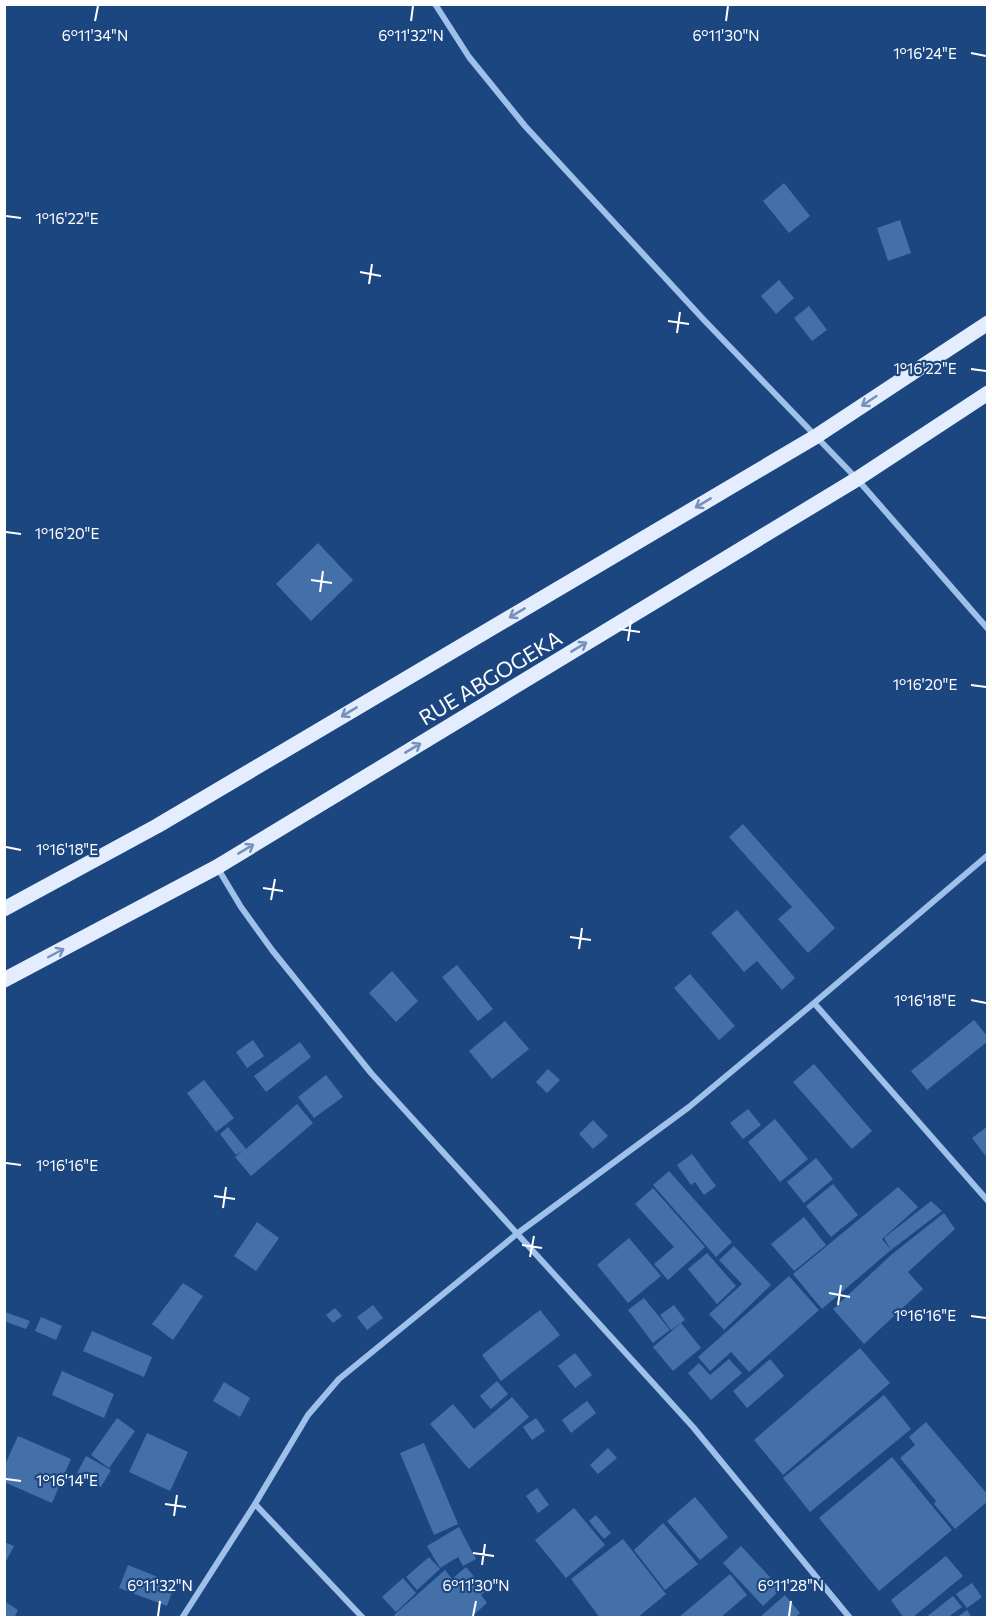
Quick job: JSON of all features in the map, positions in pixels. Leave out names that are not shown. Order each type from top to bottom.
[{"type":"main road","name":"RUE ABGOGEKA","points":[[4,909],[167,820],[815,437],[987,322]]},
{"type":"main road","name":"RUE ABGOGEKA","points":[[4,980],[217,867],[857,479],[987,393]]},
{"type":"street","points":[[435,4],[469,57],[525,126],[704,320],[857,479],[987,628]]},
{"type":"street","points":[[182,1617],[255,1504],[308,1415],[339,1379],[519,1233],[689,1107],[987,855]]},
{"type":"street","points":[[217,867],[241,907],[272,950],[371,1073],[519,1233],[693,1427],[850,1617]]},
{"type":"street","points":[[814,1003],[987,1201]]},
{"type":"street","points":[[255,1504],[363,1617]]},
{"type":"building","points":[[784,183],[810,216],[789,233],[763,201]]},
{"type":"building","points":[[900,220],[911,253],[888,261],[877,228]]},
{"type":"building","points":[[779,280],[794,298],[776,314],[761,296]]},
{"type":"building","points":[[809,306],[827,330],[812,341],[794,318]]},
{"type":"building","points":[[318,543],[353,580],[311,621],[276,584]]},
{"type":"building","points":[[743,824],[835,928],[808,953],[778,919],[792,907],[729,837]]},
{"type":"building","points":[[737,910],[795,978],[782,990],[757,961],[744,972],[711,933]]},
{"type":"building","points":[[457,965],[493,1009],[478,1021],[442,977]]},
{"type":"building","points":[[392,971],[418,1001],[396,1022],[369,993]]},
{"type":"building","points":[[690,974],[735,1026],[719,1040],[674,988]]},
{"type":"building","points":[[974,1020],[988,1037],[988,1041],[927,1090],[911,1071]]},
{"type":"building","points":[[505,1021],[529,1049],[492,1079],[469,1051]]},
{"type":"building","points":[[253,1040],[264,1056],[247,1068],[236,1052]]},
{"type":"building","points":[[300,1042],[311,1057],[266,1092],[254,1076]]},
{"type":"building","points":[[814,1064],[872,1131],[852,1149],[793,1082]]},
{"type":"building","points":[[548,1069],[560,1080],[547,1093],[536,1082]]},
{"type":"building","points":[[326,1075],[343,1097],[314,1118],[298,1097]]},
{"type":"building","points":[[204,1080],[234,1118],[216,1132],[187,1093]]},
{"type":"building","points":[[297,1104],[313,1123],[251,1176],[235,1157],[244,1150],[236,1155],[220,1134],[228,1127],[246,1149]]},
{"type":"building","points":[[748,1109],[761,1125],[743,1139],[730,1123]]},
{"type":"building","points":[[775,1119],[808,1159],[780,1182],[748,1142]]},
{"type":"building","points":[[593,1120],[608,1136],[593,1149],[579,1134]]},
{"type":"building","points":[[988,1126],[988,1159],[972,1138]]},
{"type":"building","points":[[692,1154],[716,1186],[704,1195],[695,1182],[691,1185],[677,1165]]},
{"type":"building","points":[[816,1158],[833,1179],[804,1203],[787,1182]]},
{"type":"building","points":[[669,1171],[732,1242],[716,1257],[653,1185]]},
{"type":"building","points":[[833,1184],[858,1215],[831,1237],[806,1206]]},
{"type":"building","points":[[898,1187],[918,1207],[882,1239],[891,1250],[822,1309],[793,1274]]},
{"type":"building","points":[[653,1188],[705,1247],[668,1280],[654,1264],[674,1247],[635,1204]]},
{"type":"building","points":[[931,1201],[942,1211],[891,1250],[884,1238]]},
{"type":"building","points":[[944,1213],[955,1229],[908,1272],[923,1289],[864,1344],[833,1309],[891,1255]]},
{"type":"building","points":[[804,1217],[826,1245],[794,1271],[771,1244]]},
{"type":"building","points":[[257,1222],[279,1238],[256,1271],[234,1256]]},
{"type":"building","points":[[629,1238],[661,1276],[628,1303],[597,1265]]},
{"type":"building","points":[[734,1246],[771,1285],[724,1330],[709,1314],[742,1284],[719,1260]]},
{"type":"building","points":[[707,1253],[736,1286],[717,1304],[688,1269]]},
{"type":"building","points":[[789,1276],[819,1310],[749,1372],[731,1352],[710,1371],[698,1357]]},
{"type":"building","points":[[183,1283],[203,1296],[173,1340],[152,1324]]},
{"type":"building","points":[[644,1298],[670,1330],[653,1343],[628,1310]]},
{"type":"building","points":[[373,1305],[383,1318],[367,1330],[357,1317]]},
{"type":"building","points":[[674,1305],[685,1320],[671,1330],[660,1315]]},
{"type":"building","points":[[335,1308],[342,1316],[333,1323],[326,1315]]},
{"type":"building","points":[[540,1310],[560,1335],[501,1381],[482,1355]]},
{"type":"building","points":[[5,1312],[30,1321],[26,1329],[4,1321]]},
{"type":"building","points":[[41,1317],[62,1326],[56,1340],[35,1331]]},
{"type":"building","points":[[681,1323],[701,1348],[673,1371],[653,1347]]},
{"type":"building","points":[[92,1331],[152,1357],[144,1377],[83,1351]]},
{"type":"building","points":[[860,1348],[890,1383],[783,1475],[754,1440]]},
{"type":"building","points":[[575,1353],[592,1375],[575,1388],[558,1366]]},
{"type":"building","points":[[729,1359],[742,1373],[711,1400],[688,1373],[699,1363],[710,1375]]},
{"type":"building","points":[[770,1359],[784,1376],[747,1408],[733,1391]]},
{"type":"building","points":[[62,1371],[114,1394],[104,1418],[52,1395]]},
{"type":"building","points":[[497,1381],[508,1394],[491,1409],[480,1396]]},
{"type":"building","points":[[224,1382],[250,1398],[240,1417],[213,1401]]},
{"type":"building","points":[[884,1395],[911,1429],[810,1512],[783,1478]]},
{"type":"building","points":[[512,1397],[529,1417],[469,1469],[430,1424],[453,1404],[474,1429]]},
{"type":"building","points":[[587,1401],[596,1413],[571,1433],[562,1420]]},
{"type":"building","points":[[117,1418],[135,1431],[109,1468],[91,1455]]},
{"type":"building","points":[[536,1418],[545,1431],[532,1440],[523,1427]]},
{"type":"building","points":[[926,1422],[988,1495],[988,1501],[955,1529],[934,1504],[936,1501],[900,1458],[915,1445],[909,1437]]},
{"type":"building","points":[[147,1433],[188,1452],[170,1491],[129,1472]]},
{"type":"building","points":[[18,1436],[71,1459],[52,1503],[4,1482],[4,1467]]},
{"type":"building","points":[[424,1443],[458,1524],[434,1535],[400,1453]]},
{"type":"building","points":[[608,1448],[617,1458],[598,1474],[590,1465]]},
{"type":"building","points":[[86,1456],[111,1470],[101,1487],[77,1473]]},
{"type":"building","points":[[892,1457],[952,1530],[879,1591],[819,1518]]},
{"type":"building","points":[[537,1488],[549,1505],[538,1513],[526,1496]]},
{"type":"building","points":[[695,1497],[728,1537],[700,1560],[667,1521]]},
{"type":"building","points":[[574,1508],[605,1545],[566,1578],[535,1540]]},
{"type":"building","points":[[596,1515],[611,1533],[604,1539],[589,1521]]},
{"type":"building","points":[[663,1523],[698,1564],[665,1590],[634,1550]]},
{"type":"building","points":[[459,1527],[476,1559],[463,1566],[458,1557],[440,1568],[427,1546]]},
{"type":"building","points":[[623,1539],[666,1594],[637,1618],[600,1618],[571,1579]]},
{"type":"building","points":[[4,1542],[14,1546],[4,1565]]},
{"type":"building","points":[[741,1546],[781,1589],[763,1606],[723,1563]]},
{"type":"building","points":[[946,1556],[963,1576],[912,1618],[904,1618],[891,1600]]},
{"type":"building","points":[[429,1557],[440,1569],[417,1590],[406,1577]]},
{"type":"building","points":[[128,1565],[175,1584],[167,1606],[119,1588]]},
{"type":"building","points":[[466,1567],[486,1591],[481,1595],[487,1603],[470,1618],[397,1618],[394,1615],[445,1570],[452,1579]]},
{"type":"building","points":[[730,1574],[747,1595],[720,1618],[678,1618]]},
{"type":"building","points":[[403,1578],[416,1593],[396,1612],[382,1597]]},
{"type":"building","points":[[972,1583],[982,1597],[967,1608],[956,1594]]},
{"type":"building","points":[[785,1595],[800,1613],[794,1618],[759,1618]]},
{"type":"building","points":[[953,1596],[962,1607],[947,1618],[925,1618]]},
{"type":"building","points":[[4,1601],[18,1610],[14,1618],[4,1618]]},
{"type":"building","points":[[967,1610],[972,1618],[956,1618]]}]
